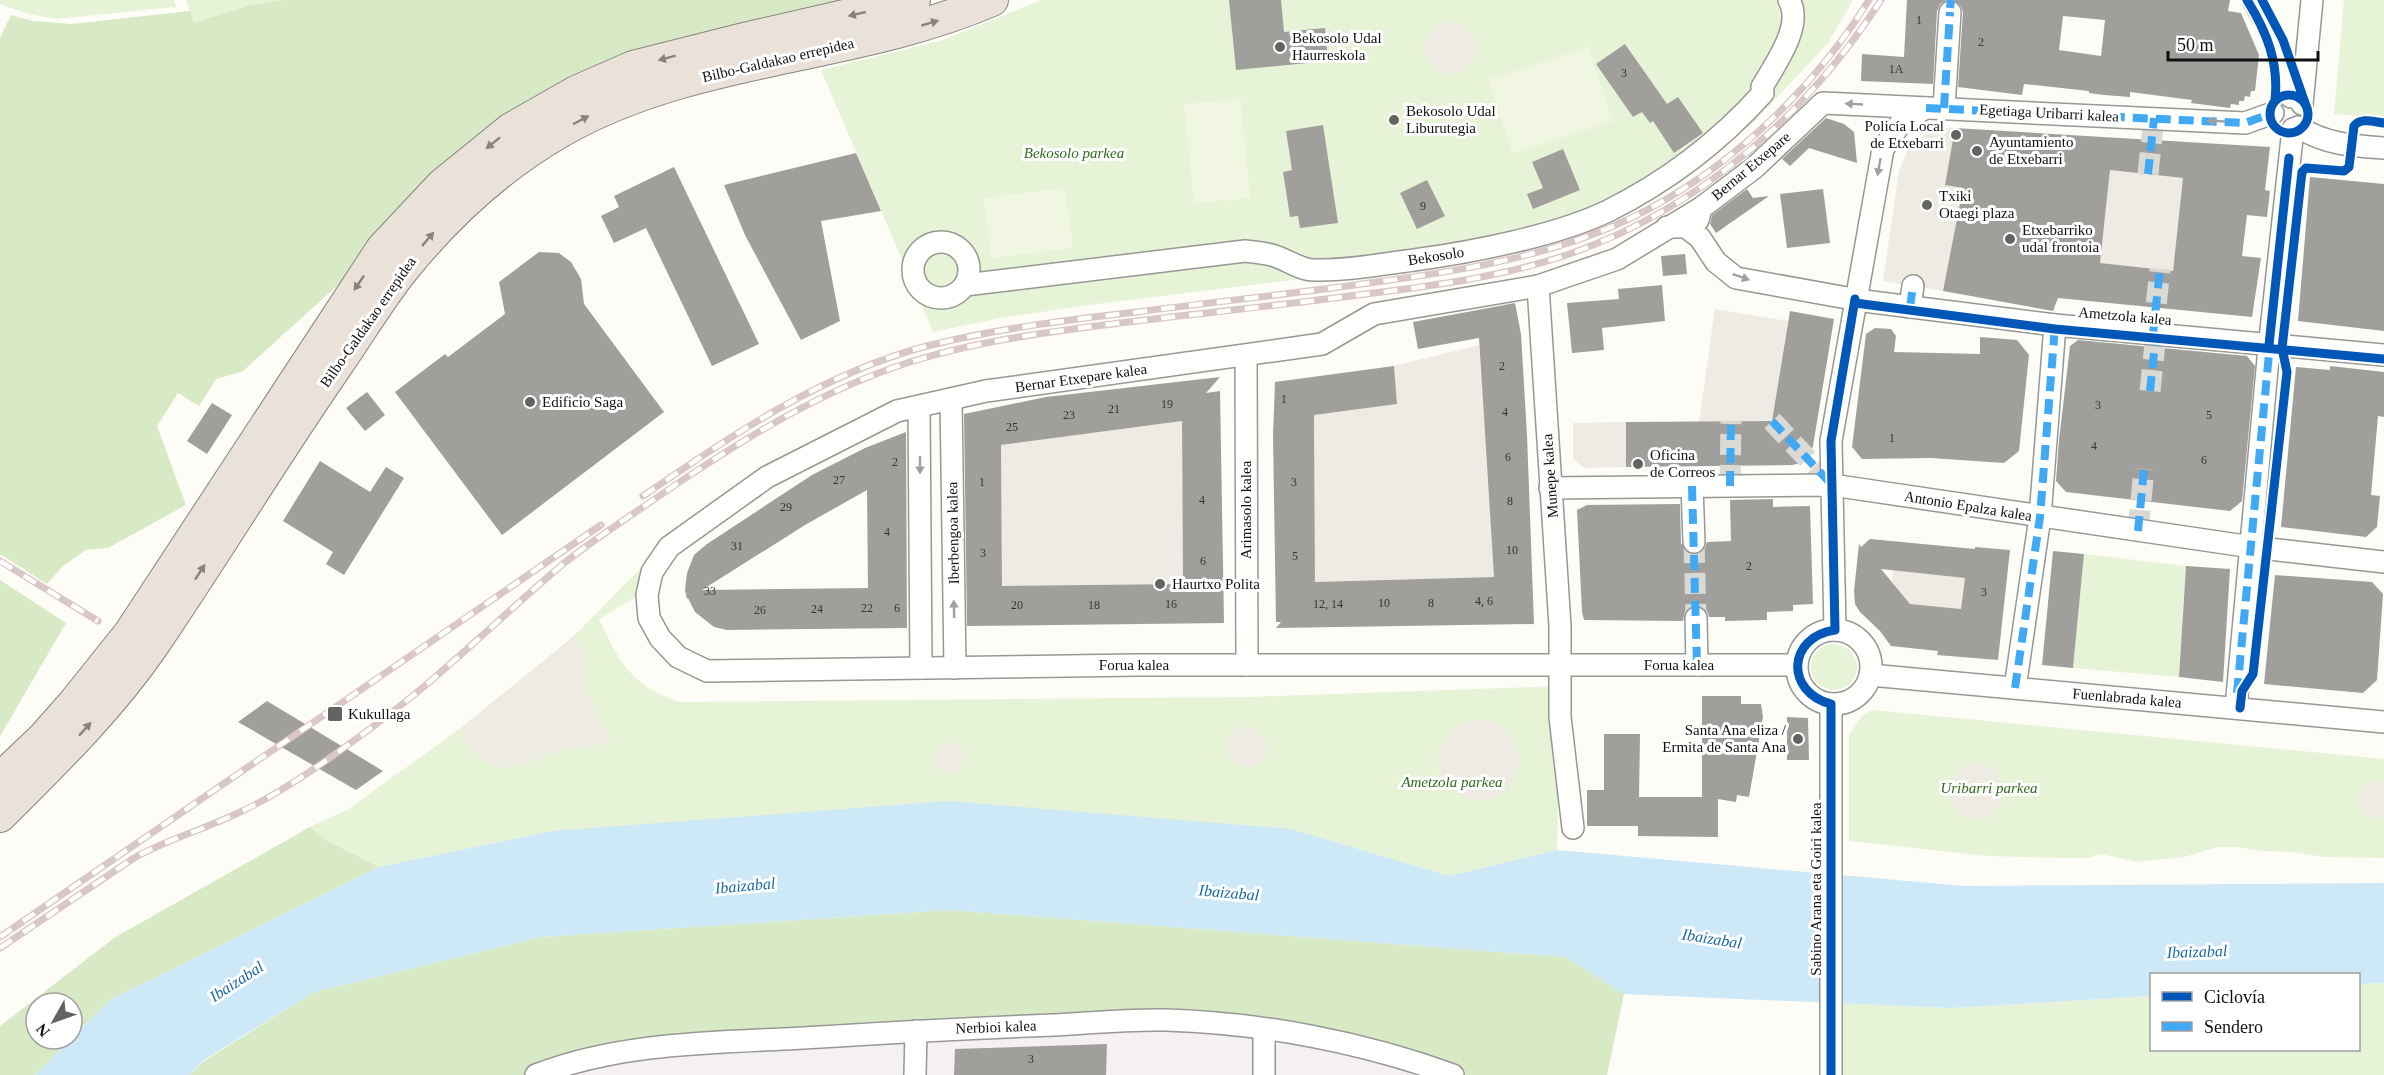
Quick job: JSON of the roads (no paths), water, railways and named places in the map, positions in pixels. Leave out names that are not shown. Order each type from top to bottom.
[{"type":"highway","name":"Bilbo-Galdakao errepidea","points":[[0,778],[44,736],[74,703],[130,633],[382,249],[442,185],[511,129],[576,92],[633,67],[914,0]]},
{"type":"highway","name":"Bilbo-Galdakao errepidea","points":[[0,816],[94,720],[151,648],[321,389],[402,271],[461,205],[526,152],[588,116],[642,93],[750,65],[937,22],[992,0]]},
{"type":"highway","points":[[0,842],[41,797],[62,754]]},
{"type":"street","name":"Bekosolo","points":[[965,285],[1245,251],[1272,255],[1311,270],[1346,269],[1452,255],[1551,231],[1606,211],[1662,180],[1726,131],[1749,109],[1764,93],[1762,87],[1792,32],[1793,7],[1789,0]]},
{"type":"street","points":[[2236,707],[2270,345],[2295,128],[2304,115],[2296,101],[2275,38],[2253,0]]},
{"type":"street","points":[[2296,101],[2312,0]]},
{"type":"street","points":[[1834,630],[1831,441],[1860,300],[1883,149],[1902,122],[1935,108],[1950,7]]},
{"type":"street","points":[[2296,101],[2282,98],[2274,105],[2272,113],[2274,120],[2282,128],[2295,128],[2315,138],[2334,143],[2384,148]]},
{"type":"street","name":"Egetiaga Uribarri kalea","points":[[1823,103],[2245,123],[2272,113]]},
{"type":"street","name":"Bernar Etxepare","points":[[1700,238],[1697,216],[1701,208],[1754,168],[1823,103]]},
{"type":"street","name":"Bernar Etxepare kalea","points":[[707,670],[678,657],[660,638],[649,618],[646,595],[652,572],[669,547],[767,477],[897,411],[986,391],[1323,344],[1374,314],[1538,286],[1617,259],[1701,208]]},
{"type":"street","points":[[1667,227],[1686,226],[1700,238]]},
{"type":"street","name":"Ametzola kalea","points":[[1700,238],[1716,262],[1736,278],[1860,300],[1911,296],[2055,325],[2384,355]]},
{"type":"street","name":"Munepe kalea","points":[[1538,286],[1562,665]]},
{"type":"street","points":[[2015,688],[2040,517],[2055,325]]},
{"type":"street","name":"Arimasolo kalea","points":[[1246,355],[1247,665]]},
{"type":"street","name":"Iberbengoa kalea","points":[[951,399],[955,668]]},
{"type":"street","points":[[919,407],[921,668]]},
{"type":"street","name":"Antonio Epalza kalea","points":[[1551,488],[1832,485],[2252,547],[2384,562]]},
{"type":"street","points":[[1692,486],[1694,542]]},
{"type":"street","points":[[1696,618],[1697,665]]},
{"type":"street","points":[[1834,630],[1848,633],[1859,639],[1867,650],[1871,662],[1870,675],[1865,687],[1856,697],[1831,704],[1811,695],[1798,676],[1797,665],[1805,644],[1824,632],[1834,630]]},
{"type":"street","name":"Forua kalea","points":[[707,670],[1247,665],[1797,665]]},
{"type":"street","points":[[1562,665],[1560,717],[1573,828]]},
{"type":"street","name":"Fuenlabrada kalea","points":[[1870,675],[2384,722]]},
{"type":"street","name":"Sabino Arana eta Goiri kalea","points":[[1831,704],[1831,1072]]},
{"type":"street","name":"Nerbioi kalea","points":[[536,1075],[655,1047],[916,1031],[1166,1020],[1264,1029],[1334,1041],[1424,1064],[1454,1075]]},
{"type":"street","points":[[1264,1029],[1264,1075]]},
{"type":"street","points":[[915,1075],[916,1031]]},
{"type":"water","name":"Ibaizabal","points":[[949,801],[1291,829],[1449,876],[1557,850],[1964,886],[2384,883],[2384,983],[2360,984],[2360,973],[2150,973],[2150,996],[1951,1008],[1624,994],[1565,957],[950,910],[541,937],[314,992],[204,1060],[189,1075],[35,1075],[59,1051],[84,1051],[84,1026],[110,1000],[379,867],[552,831]]},
{"type":"tunnel","points":[[2148,174],[2154,118]]},
{"type":"tunnel","points":[[2153,334],[2160,269]]},
{"type":"tunnel","points":[[2150,391],[2156,334]]},
{"type":"tunnel","points":[[1730,486],[1731,421]]},
{"type":"tunnel","points":[[1772,421],[1832,485]]},
{"type":"tunnel","points":[[2138,531],[2144,469]]},
{"type":"tunnel","points":[[1694,542],[1696,618]]},
{"type":"railway","points":[[643,496],[778,409],[850,373],[927,346],[1057,322],[1340,287],[1461,269],[1551,249],[1609,228],[1686,187],[1756,134],[1818,71],[1869,0]]},
{"type":"railway","points":[[0,948],[134,858],[236,814],[306,774],[421,689],[539,584],[587,546],[721,455],[812,403],[844,387],[910,362],[990,342],[1101,325],[1441,284],[1522,268],[1575,252],[1667,209],[1709,182],[1749,151],[1820,81],[1852,42],[1881,0]]},
{"type":"railway","points":[[0,937],[601,525]]},
{"type":"railway","points":[[0,561],[98,621]]},
{"type":"place","name":"Bekosolo Udal Haurreskola","points":[[1280,47]]},
{"type":"place","name":"Bekosolo Udal Liburutegia","points":[[1394,120]]},
{"type":"place","name":"Policía Local de Etxebarri","points":[[1956,135]]},
{"type":"place","name":"Ayuntamiento de Etxebarri","points":[[1977,151]]},
{"type":"place","name":"Txiki Otaegi plaza","points":[[1927,205]]},
{"type":"place","name":"Etxebarriko udal frontoia","points":[[2010,239]]},
{"type":"place","name":"Edificio Saga","points":[[530,402]]},
{"type":"place","name":"Oficina de Correos","points":[[1638,464]]},
{"type":"place","name":"Haurtxo Polita","points":[[1160,584]]},
{"type":"place","name":"Kukullaga","points":[[335,714]]},
{"type":"place","name":"Santa Ana eliza / Ermita de Santa Ana","points":[[1798,739]]},
{"type":"park label","name":"Bekosolo parkea","points":[[1074,153]]},
{"type":"park label","name":"Ametzola parkea","points":[[1452,782]]},
{"type":"park label","name":"Uribarri parkea","points":[[1989,788]]}]
